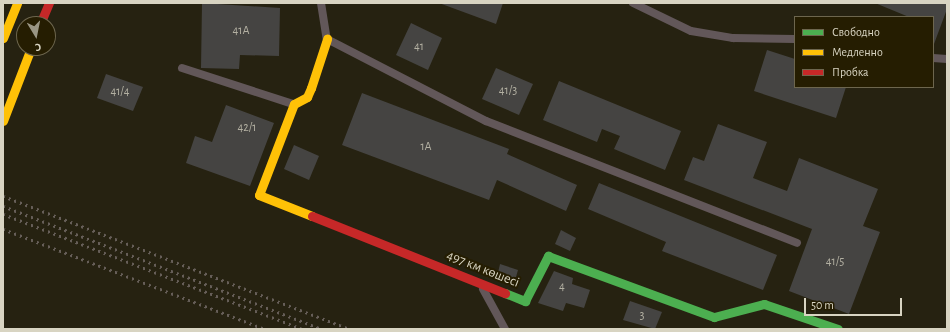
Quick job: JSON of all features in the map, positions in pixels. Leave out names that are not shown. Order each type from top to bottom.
[{"type":"street","points":[[3,38],[17,3]]},
{"type":"street","points":[[43,16],[49,3]]},
{"type":"street","name":"497 км көшесі","points":[[326,39],[307,96],[294,104],[259,195],[525,301],[548,256],[714,317],[764,304],[838,329]]},
{"type":"street","points":[[3,121],[28,56]]},
{"type":"lane","points":[[321,3],[326,39],[486,121],[797,243]]},
{"type":"lane","points":[[633,3],[691,31],[734,38],[794,39]]},
{"type":"lane","points":[[934,58],[947,59]]},
{"type":"lane","points":[[182,68],[294,104]]},
{"type":"lane","points":[[480,283],[505,329]]},
{"type":"building","points":[[202,3],[280,8],[279,56],[240,55],[239,69],[201,68]]},
{"type":"building","points":[[439,3],[503,3],[496,24]]},
{"type":"building","points":[[875,3],[947,3],[947,9],[934,44],[934,16],[907,16]]},
{"type":"building","points":[[411,23],[442,38],[428,70],[396,55]]},
{"type":"building","points":[[767,50],[794,59],[794,88],[846,88],[836,118],[754,91]]},
{"type":"building","points":[[496,68],[533,84],[519,115],[482,99]]},
{"type":"building","points":[[106,74],[143,87],[133,111],[97,98]]},
{"type":"building","points":[[559,81],[681,131],[665,170],[614,149],[620,136],[602,129],[597,142],[543,120]]},
{"type":"building","points":[[362,93],[509,149],[507,154],[577,185],[566,211],[497,180],[489,200],[342,145]]},
{"type":"building","points":[[226,105],[274,123],[250,186],[186,163],[195,136],[212,142]]},
{"type":"building","points":[[718,124],[767,142],[753,178],[787,191],[799,158],[878,189],[863,226],[880,232],[849,314],[789,291],[812,229],[684,180],[693,157],[704,161]]},
{"type":"building","points":[[294,145],[319,156],[309,180],[284,169]]},
{"type":"building","points":[[599,183],[777,255],[763,290],[662,251],[666,242],[588,209]]},
{"type":"building","points":[[561,230],[576,238],[570,251],[555,244]]},
{"type":"building","points":[[500,264],[518,270],[514,284],[497,277]]},
{"type":"building","points":[[554,271],[573,278],[572,284],[590,290],[584,308],[566,303],[563,311],[538,303]]},
{"type":"building","points":[[630,301],[662,312],[655,329],[623,320]]},
{"type":"railway","points":[[3,196],[349,329]]},
{"type":"railway","points":[[3,206],[322,329]]},
{"type":"railway","points":[[3,214],[303,329]]},
{"type":"railway","points":[[3,229],[265,329]]},
{"type":"traffic: fast","points":[[505,293],[525,301],[548,256],[714,317],[764,304],[838,329]]},
{"type":"traffic: slow","points":[[3,38],[17,3]]},
{"type":"traffic: slow","points":[[312,216],[259,195],[294,104],[307,97],[311,88],[327,39]]},
{"type":"traffic: slow","points":[[3,121],[28,56]]},
{"type":"traffic: jam","points":[[43,16],[49,3]]},
{"type":"traffic: jam","points":[[312,216],[505,293]]}]
